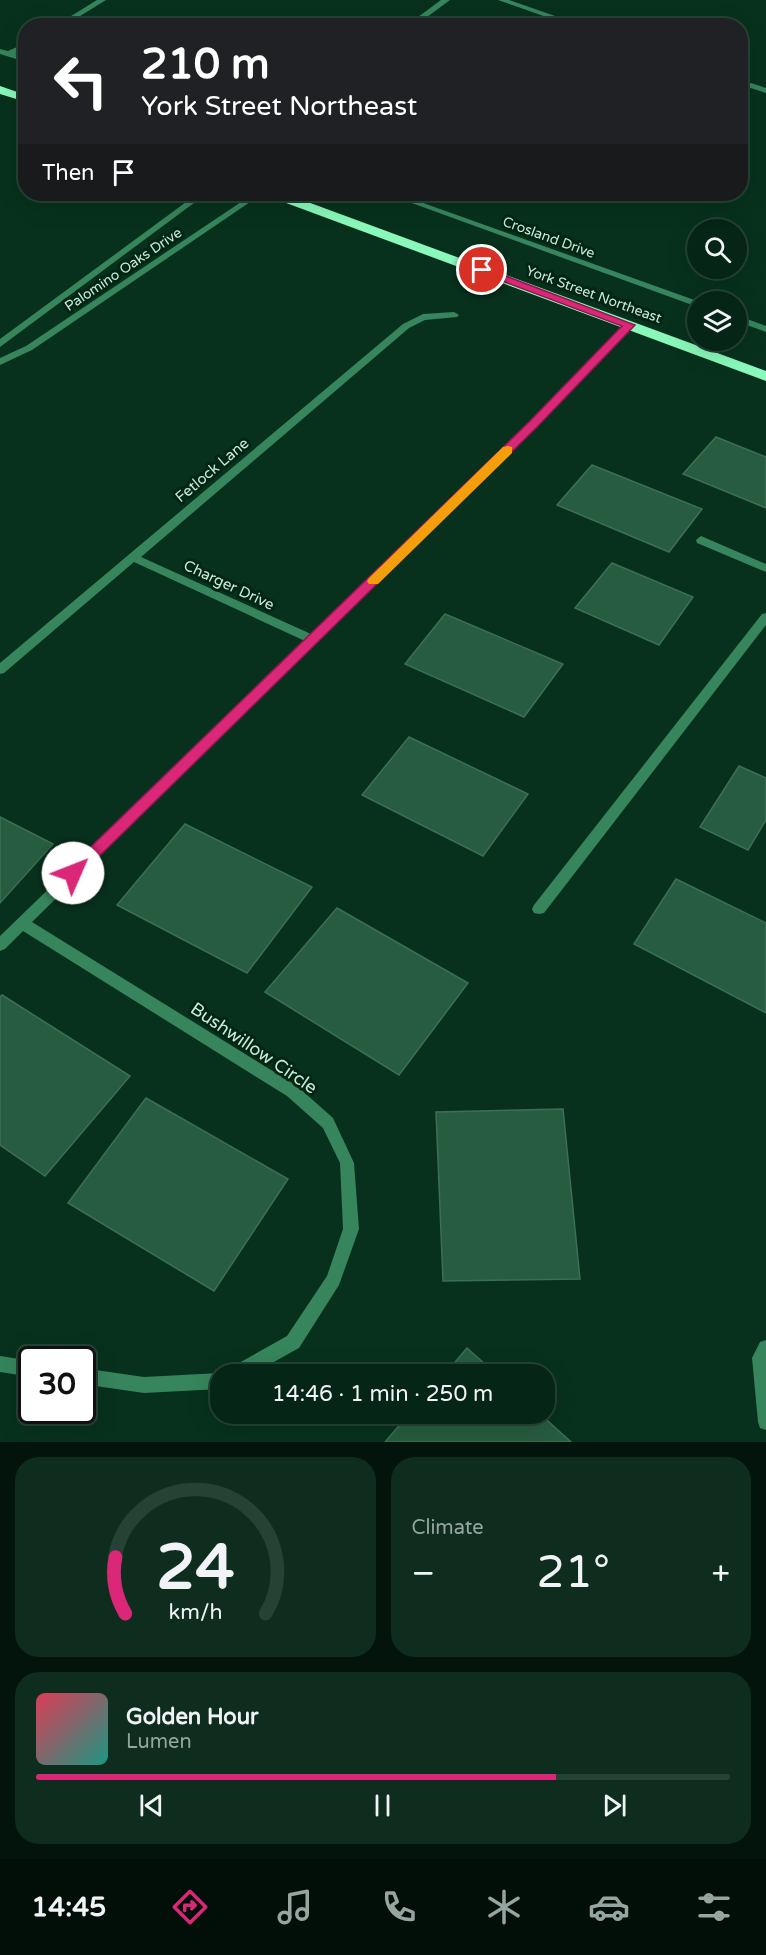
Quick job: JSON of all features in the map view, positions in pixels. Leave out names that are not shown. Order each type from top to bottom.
[{"type":"highway","points":[[0,90],[18,96]]},
{"type":"highway","name":"York Street Northeast","points":[[294,201],[766,376]]},
{"type":"street","points":[[72,18],[102,0]]},
{"type":"street","points":[[420,18],[446,0]]},
{"type":"street","points":[[502,0],[557,18]]},
{"type":"street","points":[[9,54],[18,49]]},
{"type":"street","points":[[0,51],[18,57]]},
{"type":"street","points":[[748,85],[766,91]]},
{"type":"street","name":"Palomino Oaks Drive","points":[[0,344],[193,201]]},
{"type":"street","name":"Palomino Oaks Drive","points":[[0,362],[29,348],[248,201]]},
{"type":"street","name":"Crosland Drive","points":[[411,201],[687,300]]},
{"type":"street","name":"Fetlock Lane","points":[[0,670],[406,326],[423,317],[454,315]]},
{"type":"street","points":[[747,322],[766,329]]},
{"type":"street","points":[[0,945],[533,425],[629,325]]},
{"type":"street","points":[[701,540],[766,568]]},
{"type":"street","name":"Charger Drive","points":[[132,557],[313,640]]},
{"type":"street","points":[[538,909],[766,617]]},
{"type":"street","name":"Bushwillow Circle","points":[[22,923],[291,1091],[328,1123],[347,1163],[351,1229],[333,1280],[293,1342],[254,1364]]},
{"type":"street","points":[[766,1348],[759,1358],[766,1422]]},
{"type":"street","points":[[0,1364],[18,1367]]},
{"type":"street","points":[[96,1378],[144,1385],[210,1382]]},
{"type":"building","points":[[716,437],[766,457],[766,508],[683,474]]},
{"type":"building","points":[[592,465],[702,509],[669,552],[557,505]]},
{"type":"building","points":[[612,563],[693,597],[659,645],[575,608]]},
{"type":"building","points":[[445,614],[563,664],[524,717],[405,664]]},
{"type":"building","points":[[409,737],[528,794],[483,856],[362,795]]},
{"type":"building","points":[[739,766],[766,778],[766,820],[748,850],[700,827]]},
{"type":"building","points":[[0,817],[53,844],[0,903]]},
{"type":"building","points":[[185,824],[312,887],[247,973],[117,905]]},
{"type":"building","points":[[676,879],[766,923],[766,1013],[634,944]]},
{"type":"building","points":[[337,908],[468,983],[399,1075],[265,992]]},
{"type":"building","points":[[2,995],[130,1076],[45,1176],[0,1145],[0,997]]},
{"type":"building","points":[[146,1098],[288,1179],[214,1291],[68,1203]]},
{"type":"building","points":[[563,1109],[580,1279],[443,1281],[436,1112]]},
{"type":"building","points":[[467,1348],[485,1364],[453,1364]]},
{"type":"building","points":[[401,1424],[551,1424],[571,1442],[385,1442]]},
{"type":"slow traffic","points":[[373,581],[508,450]]},
{"type":"route","points":[[73,873],[533,425],[629,325],[482,270]]}]
